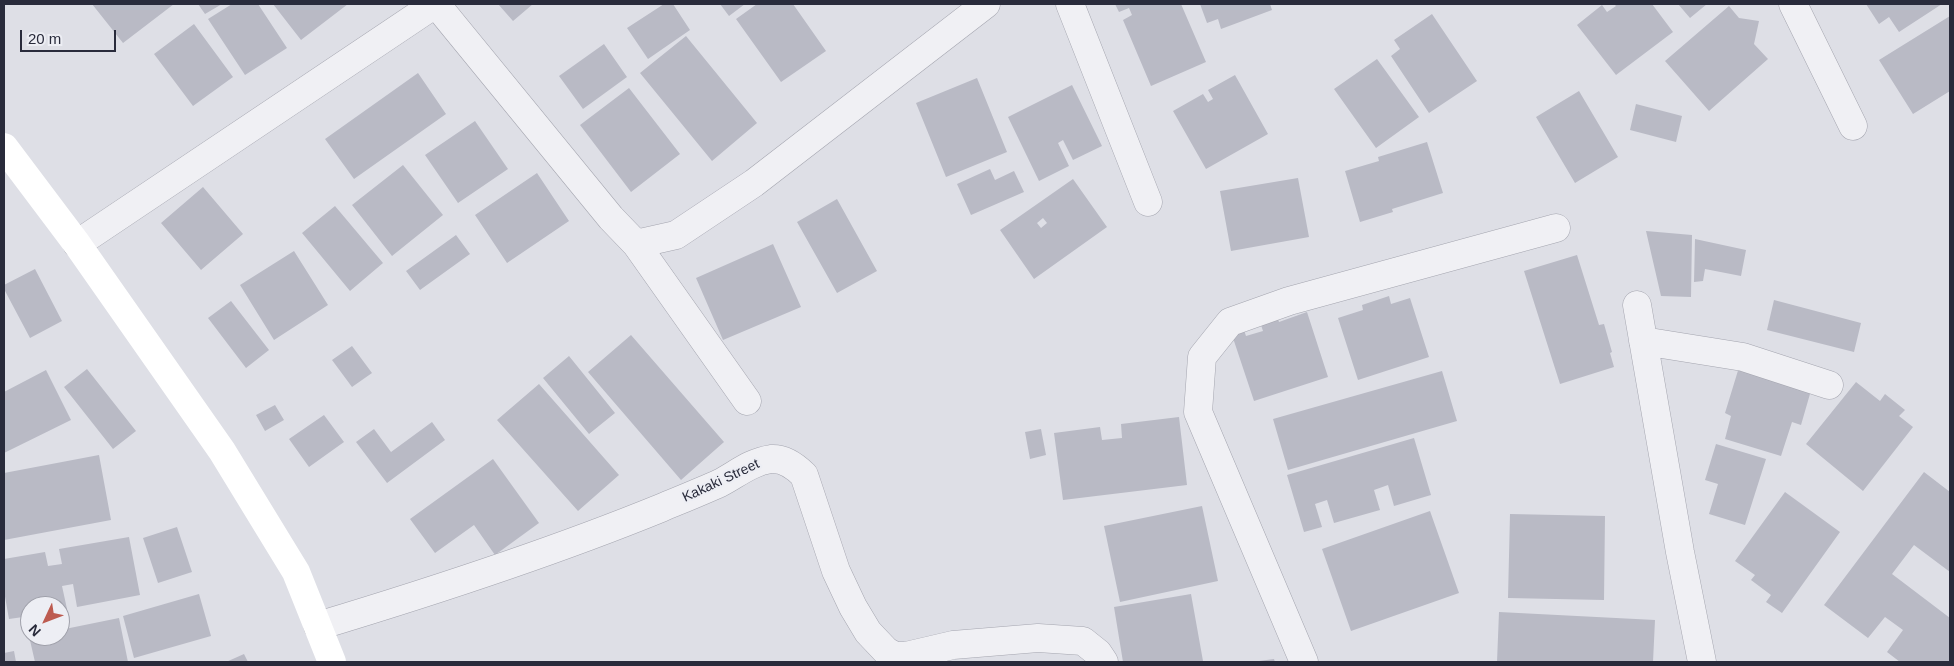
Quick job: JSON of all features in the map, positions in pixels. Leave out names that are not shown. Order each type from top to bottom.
[{"type":"street","points":[[77,244],[436,4],[611,218],[636,244],[747,401]]},
{"type":"street","points":[[636,244],[676,235],[754,183],[986,4]]},
{"type":"street","points":[[1070,4],[1148,202]]},
{"type":"street","points":[[1793,4],[1853,126]]},
{"type":"street","points":[[4,147],[77,244],[222,451],[296,572],[332,662]]},
{"type":"street","points":[[1304,662],[1198,412],[1202,357],[1230,322],[1289,300],[1556,228]]},
{"type":"street","points":[[1637,305],[1680,552],[1702,662]]},
{"type":"street","points":[[1643,341],[1742,357],[1830,385]]},
{"type":"street","name":"Kakaki Street","points":[[318,626],[448,587],[534,557],[661,508],[721,482],[750,466],[772,459],[780,460],[798,468],[804,474],[836,571],[853,607],[868,632],[886,651],[895,656],[906,656],[953,645],[1038,638],[1084,641],[1098,653],[1104,662]]},
{"type":"building","points":[[92,4],[174,4],[123,43]]},
{"type":"building","points":[[198,4],[222,4],[205,14]]},
{"type":"building","points":[[232,4],[258,4],[287,48],[245,75],[208,19]]},
{"type":"building","points":[[273,4],[348,4],[301,40]]},
{"type":"building","points":[[498,4],[533,4],[513,21]]},
{"type":"building","points":[[664,4],[673,4],[690,30],[648,59],[627,28]]},
{"type":"building","points":[[720,4],[745,4],[729,16]]},
{"type":"building","points":[[757,4],[793,4],[826,51],[781,82],[736,19]]},
{"type":"building","points":[[1115,4],[1181,4],[1206,62],[1151,86],[1123,20],[1132,15],[1129,8],[1119,12]]},
{"type":"building","points":[[1200,4],[1270,4],[1272,10],[1221,29],[1218,19],[1207,23]]},
{"type":"building","points":[[1614,4],[1652,4],[1673,32],[1616,75],[1577,25],[1602,5],[1607,12],[1616,6]]},
{"type":"building","points":[[1678,4],[1707,4],[1690,18]]},
{"type":"building","points":[[1866,4],[1942,4],[1899,32],[1889,17],[1879,24]]},
{"type":"building","points":[[1729,6],[1739,18],[1759,21],[1754,44],[1768,59],[1709,111],[1665,61]]},
{"type":"building","points":[[1432,14],[1477,81],[1429,113],[1391,56],[1400,49],[1394,40]]},
{"type":"building","points":[[1950,16],[1950,91],[1913,114],[1879,60]]},
{"type":"building","points":[[194,24],[233,77],[193,106],[154,54]]},
{"type":"building","points":[[686,36],[757,123],[712,161],[640,73]]},
{"type":"building","points":[[604,44],[627,77],[583,109],[559,76]]},
{"type":"building","points":[[1377,59],[1419,117],[1376,148],[1334,89]]},
{"type":"building","points":[[418,73],[446,114],[354,179],[325,139]]},
{"type":"building","points":[[1235,75],[1268,134],[1206,169],[1173,111],[1203,94],[1208,102],[1213,99],[1208,90]]},
{"type":"building","points":[[977,78],[1007,152],[946,177],[916,103]]},
{"type":"building","points":[[1072,85],[1102,146],[1073,160],[1063,140],[1058,143],[1069,166],[1039,181],[1008,117]]},
{"type":"building","points":[[629,88],[680,154],[631,192],[580,125]]},
{"type":"building","points":[[1579,91],[1618,157],[1575,183],[1536,117]]},
{"type":"building","points":[[1636,104],[1682,116],[1676,142],[1630,130]]},
{"type":"building","points":[[475,121],[508,169],[458,203],[425,155]]},
{"type":"building","points":[[1427,142],[1443,193],[1392,209],[1393,212],[1360,222],[1345,171],[1379,161],[1378,157]]},
{"type":"building","points":[[403,165],[443,215],[392,256],[352,205]]},
{"type":"building","points":[[990,169],[995,180],[1014,171],[1024,192],[971,215],[957,184]]},
{"type":"building","points":[[537,173],[569,221],[507,263],[475,215]]},
{"type":"building","points":[[1298,178],[1309,237],[1231,251],[1220,191]]},
{"type":"building","points":[[1073,179],[1107,227],[1034,279],[1000,230]],"holes":[[[1043,218],[1047,223],[1041,228],[1037,223]]]},
{"type":"building","points":[[203,187],[243,234],[201,270],[161,223]]},
{"type":"building","points":[[837,199],[877,271],[837,293],[797,222]]},
{"type":"building","points":[[335,206],[383,263],[350,291],[302,233]]},
{"type":"building","points":[[1646,231],[1692,235],[1691,297],[1661,296]]},
{"type":"building","points":[[456,235],[470,254],[420,290],[406,271]]},
{"type":"building","points":[[1695,239],[1746,250],[1741,276],[1705,269],[1703,281],[1694,282]]},
{"type":"building","points":[[773,244],[801,307],[723,340],[696,278]]},
{"type":"building","points":[[294,251],[328,305],[274,340],[240,285]]},
{"type":"building","points":[[1577,255],[1599,325],[1604,324],[1614,367],[1560,384],[1524,271]]},
{"type":"building","points":[[35,269],[62,321],[30,338],[4,289],[4,285]]},
{"type":"building","points":[[1389,296],[1391,304],[1410,298],[1429,357],[1358,380],[1338,318],[1363,310],[1362,305]]},
{"type":"building","points":[[1774,300],[1861,323],[1854,352],[1767,330]]},
{"type":"building","points":[[231,301],[269,350],[246,368],[208,318]]},
{"type":"building","points":[[1307,312],[1328,377],[1254,401],[1232,335],[1244,330],[1246,336],[1263,331],[1260,322],[1277,316],[1279,322]]},
{"type":"building","points":[[631,335],[724,442],[681,480],[588,372]]},
{"type":"building","points":[[352,346],[372,373],[352,387],[332,360]]},
{"type":"building","points":[[569,356],[615,413],[589,434],[543,378]]},
{"type":"building","points":[[1740,364],[1812,387],[1801,425],[1792,422],[1781,456],[1725,439],[1731,416],[1725,413]]},
{"type":"building","points":[[87,369],[136,431],[113,449],[64,387]]},
{"type":"building","points":[[46,370],[71,420],[4,453],[4,392]]},
{"type":"building","points":[[1442,371],[1457,421],[1288,470],[1273,419]]},
{"type":"building","points":[[1856,382],[1880,401],[1885,394],[1905,410],[1899,416],[1913,427],[1863,491],[1806,444]]},
{"type":"building","points":[[539,384],[619,475],[578,511],[497,420]]},
{"type":"building","points":[[275,405],[284,420],[265,431],[256,415]]},
{"type":"building","points":[[324,415],[344,442],[309,467],[289,439]]},
{"type":"building","points":[[1179,417],[1187,485],[1063,500],[1054,433],[1100,427],[1102,440],[1122,438],[1121,424]]},
{"type":"building","points":[[432,422],[445,440],[387,483],[356,442],[374,429],[391,452]]},
{"type":"building","points":[[1041,429],[1046,455],[1030,459],[1025,432]]},
{"type":"building","points":[[1414,438],[1431,495],[1394,506],[1388,485],[1374,490],[1380,510],[1334,523],[1327,500],[1315,504],[1322,527],[1304,532],[1287,475]]},
{"type":"building","points":[[1716,444],[1766,459],[1745,525],[1709,514],[1718,484],[1705,480]]},
{"type":"building","points":[[99,455],[111,520],[4,540],[4,473]]},
{"type":"building","points":[[493,459],[539,523],[495,555],[474,525],[435,553],[410,519]]},
{"type":"building","points":[[1924,472],[1950,492],[1950,572],[1914,545],[1892,574],[1950,618],[1950,662],[1900,662],[1887,652],[1903,630],[1885,617],[1868,638],[1824,605]]},
{"type":"building","points":[[1785,492],[1840,532],[1782,613],[1766,602],[1771,595],[1751,580],[1755,575],[1735,561]]},
{"type":"building","points":[[1202,506],[1218,581],[1120,602],[1104,526]]},
{"type":"building","points":[[1430,511],[1459,593],[1351,631],[1322,549]]},
{"type":"building","points":[[1510,514],[1605,516],[1604,600],[1508,598]]},
{"type":"building","points":[[177,527],[192,572],[158,583],[143,538]]},
{"type":"building","points":[[129,537],[140,595],[77,607],[73,584],[62,586],[64,596],[20,596],[20,617],[9,619],[4,591],[4,559],[45,552],[48,566],[62,564],[59,549]]},
{"type":"building","points":[[199,594],[211,636],[134,658],[123,616]]},
{"type":"building","points":[[1191,594],[1203,661],[1123,662],[1114,607]]},
{"type":"building","points":[[1499,612],[1655,620],[1653,662],[1497,662]]},
{"type":"building","points":[[119,618],[128,662],[35,662],[31,646],[70,646],[70,628]]},
{"type":"building","points":[[14,651],[16,662],[4,662],[4,653]]},
{"type":"building","points":[[244,654],[248,662],[226,662]]},
{"type":"building","points":[[1274,659],[1275,662],[1259,662],[1259,661]]}]
